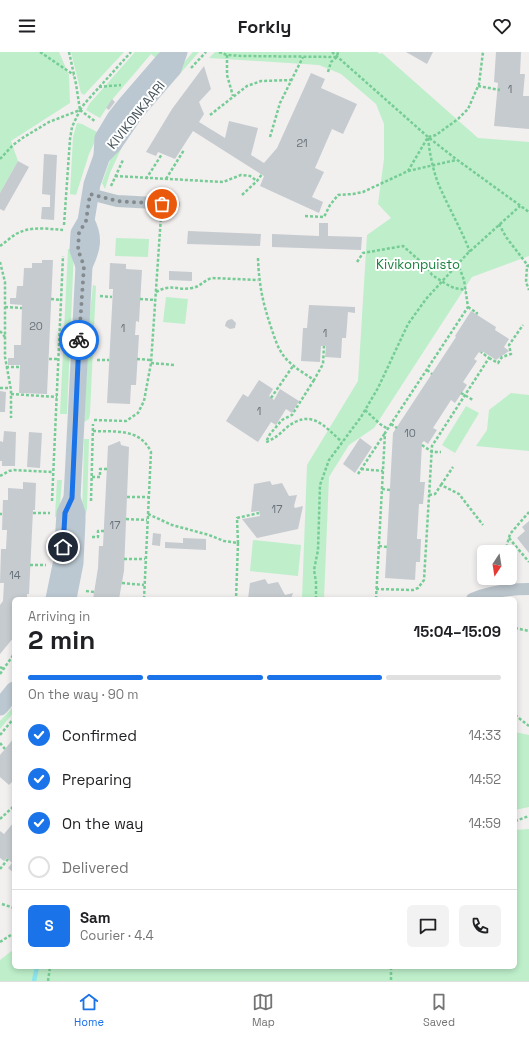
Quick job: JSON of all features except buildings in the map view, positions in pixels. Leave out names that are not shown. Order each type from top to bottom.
[{"type":"street","name":"KIVIKONKAARI","points":[[75,597],[74,563],[77,513],[72,498],[84,266],[78,250],[79,233],[86,221],[90,194],[102,156],[103,138],[115,118],[164,60],[179,52]]},
{"type":"street","points":[[90,194],[117,201],[174,204]]},
{"type":"street","name":"KIVIKONKAARI","points":[[54,597],[62,560],[65,513],[72,498]]},
{"type":"street","points":[[478,597],[493,592],[513,589],[529,589]]},
{"type":"street","points":[[0,707],[12,692]]},
{"type":"path","points":[[40,52],[74,76]]},
{"type":"path","points":[[69,52],[80,110],[99,124]]},
{"type":"path","points":[[64,235],[72,127],[80,110],[131,52]]},
{"type":"path","points":[[219,52],[227,55],[243,56],[338,56]]},
{"type":"path","points":[[332,52],[428,137],[529,212]]},
{"type":"path","points":[[337,52],[338,56]]},
{"type":"path","points":[[408,171],[428,137],[436,135],[464,114],[470,105],[478,86],[482,70],[483,52]]},
{"type":"path","points":[[227,55],[227,75],[232,96]]},
{"type":"path","points":[[270,137],[280,102],[303,56]]},
{"type":"path","points":[[328,72],[331,62],[338,56]]},
{"type":"path","points":[[210,115],[232,96],[247,86],[261,81],[292,80]]},
{"type":"path","points":[[99,87],[126,84]]},
{"type":"path","points":[[478,86],[500,90]]},
{"type":"path","points":[[0,159],[13,145],[24,137],[49,122],[80,110]]},
{"type":"path","points":[[428,137],[429,152],[441,191],[464,236],[470,252]]},
{"type":"path","points":[[166,179],[184,150]]},
{"type":"path","points":[[146,179],[162,154]]},
{"type":"path","points":[[305,216],[324,217],[330,205],[338,195],[363,192],[408,171],[456,159]]},
{"type":"path","points":[[242,195],[257,181],[262,174]]},
{"type":"path","points":[[115,176],[146,179],[223,182],[241,175],[250,176],[257,181]]},
{"type":"path","points":[[94,420],[126,421],[138,413],[144,401],[149,380],[151,362],[162,204]]},
{"type":"path","points":[[316,597],[314,570],[318,550],[320,486],[329,460],[365,410],[378,388],[408,324],[426,299],[470,252],[520,206]]},
{"type":"path","points":[[499,224],[506,237],[528,266],[526,282],[529,288]]},
{"type":"path","points":[[0,246],[16,234],[30,229],[64,230]]},
{"type":"path","points":[[0,239],[4,244]]},
{"type":"path","points":[[357,262],[363,253],[403,246],[428,268],[432,275],[454,288],[466,290]]},
{"type":"path","points":[[33,513],[51,513],[63,255]]},
{"type":"path","points":[[258,258],[258,280],[264,308],[277,344],[284,356],[293,366],[314,380]]},
{"type":"path","points":[[0,262],[5,282],[6,367],[11,394],[11,418]]},
{"type":"path","points":[[421,262],[435,263],[454,268]]},
{"type":"path","points":[[358,474],[468,307],[466,290],[458,264]]},
{"type":"path","points":[[156,292],[167,287],[191,289],[212,278],[258,280]]},
{"type":"path","points":[[100,289],[100,296],[112,297]]},
{"type":"path","points":[[51,299],[61,300]]},
{"type":"path","points":[[140,299],[155,300]]},
{"type":"path","points":[[5,307],[22,308]]},
{"type":"path","points":[[468,307],[478,313],[476,314]]},
{"type":"path","points":[[463,314],[467,317]]},
{"type":"path","points":[[481,352],[498,363],[502,358],[511,354],[510,346],[523,325]]},
{"type":"path","points":[[0,331],[5,337]]},
{"type":"path","points":[[0,337],[5,337]]},
{"type":"path","points":[[324,346],[323,364],[314,380],[292,415],[282,420],[270,434],[266,442],[272,440],[289,426],[309,418],[322,425],[342,442]]},
{"type":"path","points":[[376,589],[413,590],[418,588],[424,580],[433,444],[489,358]]},
{"type":"path","points":[[49,359],[58,359]]},
{"type":"path","points":[[137,359],[175,365]]},
{"type":"path","points":[[96,367],[97,360],[109,360]]},
{"type":"path","points":[[271,398],[293,366]]},
{"type":"path","points":[[6,367],[20,368]]},
{"type":"path","points":[[427,370],[432,374]]},
{"type":"path","points":[[0,388],[10,388]]},
{"type":"path","points":[[461,393],[473,400]]},
{"type":"path","points":[[11,394],[57,397]]},
{"type":"path","points":[[365,410],[380,424],[388,429]]},
{"type":"path","points":[[91,507],[94,413]]},
{"type":"path","points":[[391,424],[397,428]]},
{"type":"path","points":[[93,431],[133,434],[139,437],[148,446],[151,452],[144,597]]},
{"type":"path","points":[[376,597],[385,433]]},
{"type":"path","points":[[422,445],[432,452],[441,452]]},
{"type":"path","points":[[424,492],[435,494],[453,467]]},
{"type":"path","points":[[0,476],[9,471],[21,468],[53,472]]},
{"type":"path","points":[[92,477],[100,477],[100,469],[107,469]]},
{"type":"path","points":[[361,469],[383,471]]},
{"type":"path","points":[[441,485],[459,494],[483,525]]},
{"type":"path","points":[[382,489],[390,490]]},
{"type":"path","points":[[127,497],[148,497]]},
{"type":"path","points":[[507,545],[510,534],[529,512]]},
{"type":"path","points":[[236,597],[238,543],[237,518],[259,513]]},
{"type":"path","points":[[148,514],[172,525],[209,535],[224,541],[238,543]]},
{"type":"path","points":[[126,520],[147,520]]},
{"type":"path","points":[[90,544],[90,537],[98,537],[98,531],[104,531]]},
{"type":"path","points":[[509,538],[529,562]]},
{"type":"path","points":[[379,546],[387,547]]},
{"type":"path","points":[[421,549],[426,550]]},
{"type":"path","points":[[124,559],[145,559]]},
{"type":"path","points":[[30,564],[48,565],[47,571]]},
{"type":"path","points":[[122,583],[144,585]]},
{"type":"path","points":[[84,591],[85,585]]},
{"type":"path","points":[[75,597],[84,591],[94,592]]},
{"type":"path","points":[[517,628],[529,631]]},
{"type":"path","points":[[0,674],[12,657]]},
{"type":"path","points":[[0,667],[4,669]]},
{"type":"path","points":[[517,717],[529,726]]},
{"type":"path","points":[[0,735],[12,720]]},
{"type":"path","points":[[0,744],[5,749]]},
{"type":"path","points":[[0,819],[12,808]]},
{"type":"path","points":[[517,820],[529,816]]},
{"type":"path","points":[[0,869],[8,859]]},
{"type":"path","points":[[2,904],[12,907]]},
{"type":"path","points":[[0,942],[12,934]]},
{"type":"path","points":[[48,981],[50,969]]},
{"type":"path","points":[[391,969],[391,981]]},
{"type":"green space","points":[[0,52],[59,52],[69,75],[70,103],[11,141],[18,161],[0,193]]},
{"type":"green space","points":[[71,52],[124,52],[84,95],[81,93]]},
{"type":"green space","points":[[135,52],[163,52],[157,59],[151,54],[111,101],[100,118],[86,110],[90,103]]},
{"type":"green space","points":[[193,52],[199,52],[178,76],[174,74]]},
{"type":"green space","name":"Kivikonpuisto","points":[[215,52],[382,53],[478,138],[529,142],[529,256],[472,277],[374,428],[349,445],[329,477],[324,597],[302,597],[307,465],[358,381],[367,235],[391,218],[378,204],[384,159],[384,124],[376,104],[341,74],[319,65],[209,58]]},
{"type":"green space","points":[[77,123],[99,133],[89,154],[76,195],[70,194],[73,137]]},
{"type":"green space","points":[[122,147],[110,173],[105,189],[102,183],[112,155]]},
{"type":"green space","points":[[116,238],[149,239],[148,257],[115,256]]},
{"type":"green space","points":[[68,249],[74,249],[67,414],[60,414]]},
{"type":"green space","points":[[93,285],[96,286],[90,413],[89,419],[84,422],[89,322]]},
{"type":"green space","points":[[166,297],[188,299],[185,324],[163,322]]},
{"type":"green space","points":[[511,393],[529,395],[529,451],[476,446],[487,430],[489,410]]},
{"type":"green space","points":[[466,406],[479,413],[455,453],[442,445]]},
{"type":"green space","points":[[84,439],[89,439],[87,509],[85,516],[82,517]]},
{"type":"green space","points":[[57,480],[62,480],[59,517],[55,517]]},
{"type":"green space","points":[[253,540],[301,545],[298,576],[250,571]]},
{"type":"green space","points":[[12,708],[12,714],[0,729],[0,721]]},
{"type":"green space","points":[[517,732],[529,735],[529,807],[517,810]]},
{"type":"green space","points":[[529,829],[529,981],[0,981],[0,960],[12,951],[12,969],[517,969],[517,830]]},
{"type":"waterway","points":[[34,981],[37,969]]},
{"type":"way so far","points":[[79,340],[84,266],[78,250],[79,233],[86,221],[90,194],[117,201],[162,204]]},
{"type":"route","points":[[63,547],[65,513],[72,498],[79,340]]}]
